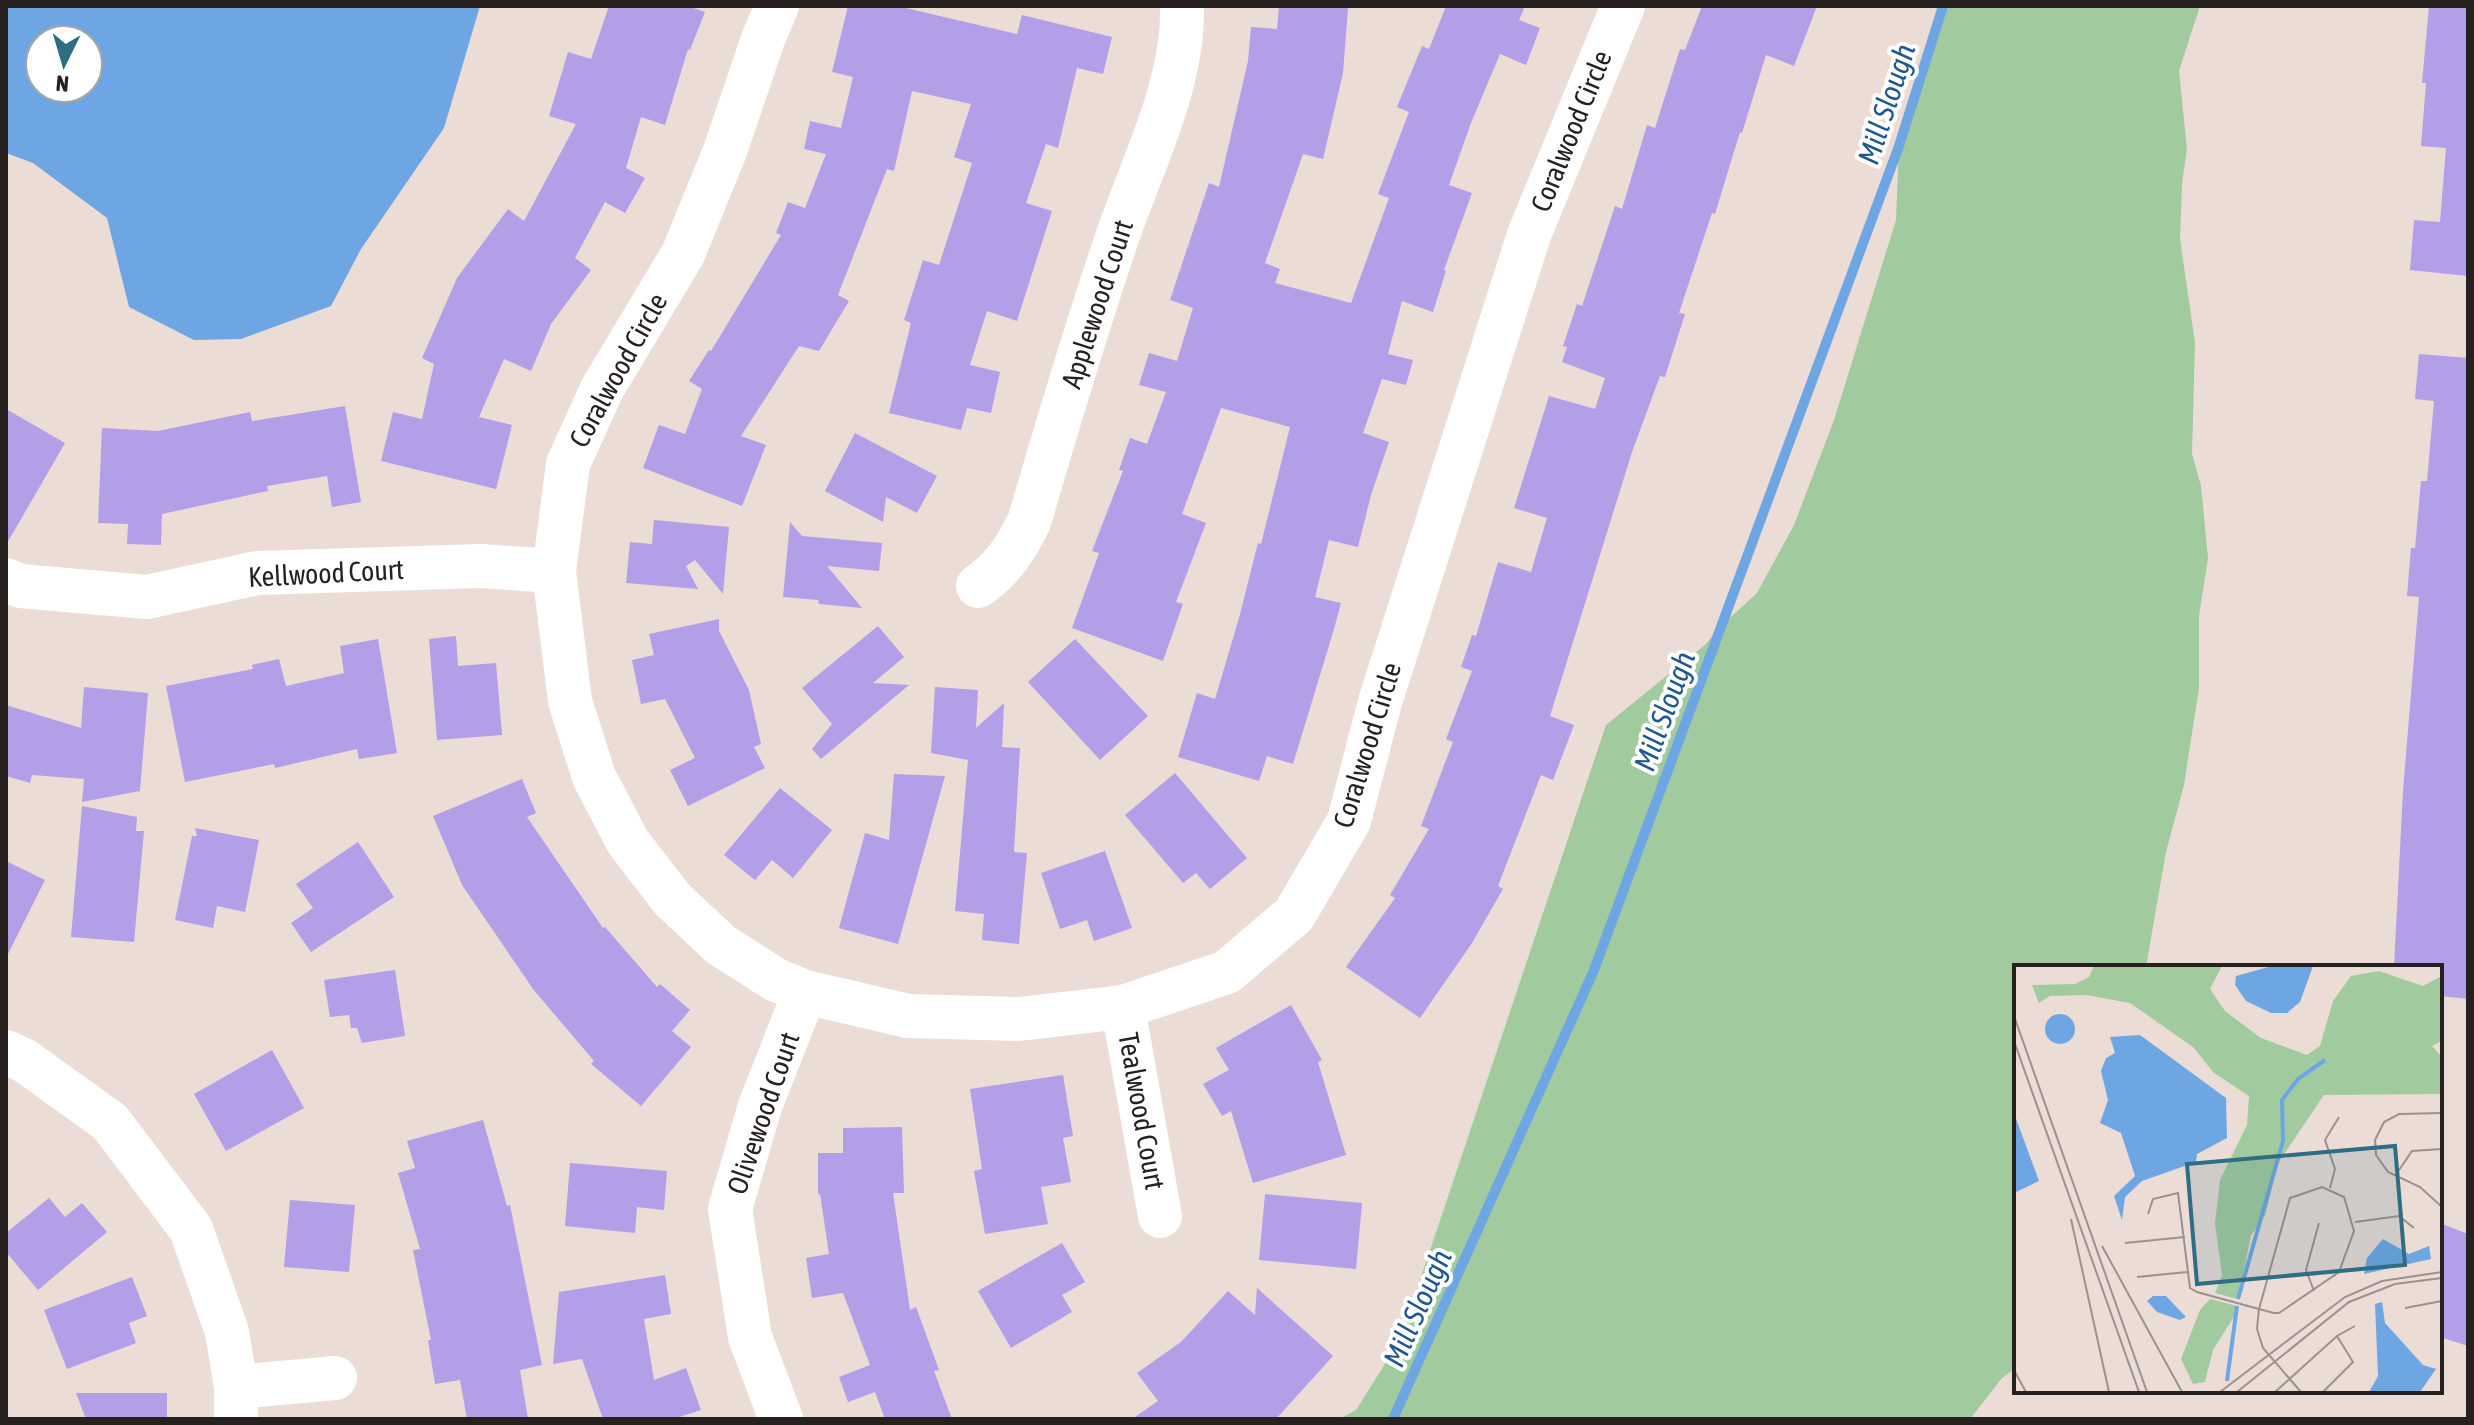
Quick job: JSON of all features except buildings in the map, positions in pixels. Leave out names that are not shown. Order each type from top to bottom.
[{"type":"street","name":"Coralwood Circle","points":[[777,6],[725,151],[683,254],[602,389],[568,464],[554,571],[570,701],[594,777],[628,842],[672,899],[721,945],[776,980],[805,992],[908,1016],[1019,1019],[1123,1007],[1227,972],[1294,915],[1349,821],[1380,702],[1529,235],[1623,6]]},
{"type":"street","name":"Applewood Court","points":[[978,586],[994,575],[1007,559],[1029,522],[1110,258],[1172,83],[1179,51],[1182,6]]},
{"type":"street","name":"Kellwood Court","points":[[6,580],[20,586],[147,597],[257,573],[481,566],[554,571]]},
{"type":"street","name":"Olivewood Court","points":[[781,1419],[750,1337],[730,1209],[760,1106],[805,992]]},
{"type":"street","name":"Tealwood Court","points":[[1123,1007],[1160,1216]]},
{"type":"street","points":[[12,1068],[110,1122],[191,1229],[227,1332],[236,1403],[335,1378]]},
{"type":"green space","name":"Mill Slough","points":[[1943,6],[2200,6],[2179,71],[2187,149],[2180,239],[2195,343],[2192,454],[2201,486],[2208,558],[2199,616],[2199,688],[2184,785],[2166,852],[2146,965],[2014,965],[2014,1369],[2002,1378],[1970,1419],[1339,1419],[1356,1410],[1400,1340],[1606,725],[1706,644],[1757,593],[1794,525],[1834,420],[1896,220],[1899,146]]},
{"type":"water","points":[[6,6],[480,6],[444,128],[361,249],[331,306],[241,339],[194,340],[129,307],[107,218],[33,163],[6,153]]},
{"type":"waterway","name":"Mill Slough","points":[[1393,1419],[1594,970],[1899,146],[1943,6]]}]
